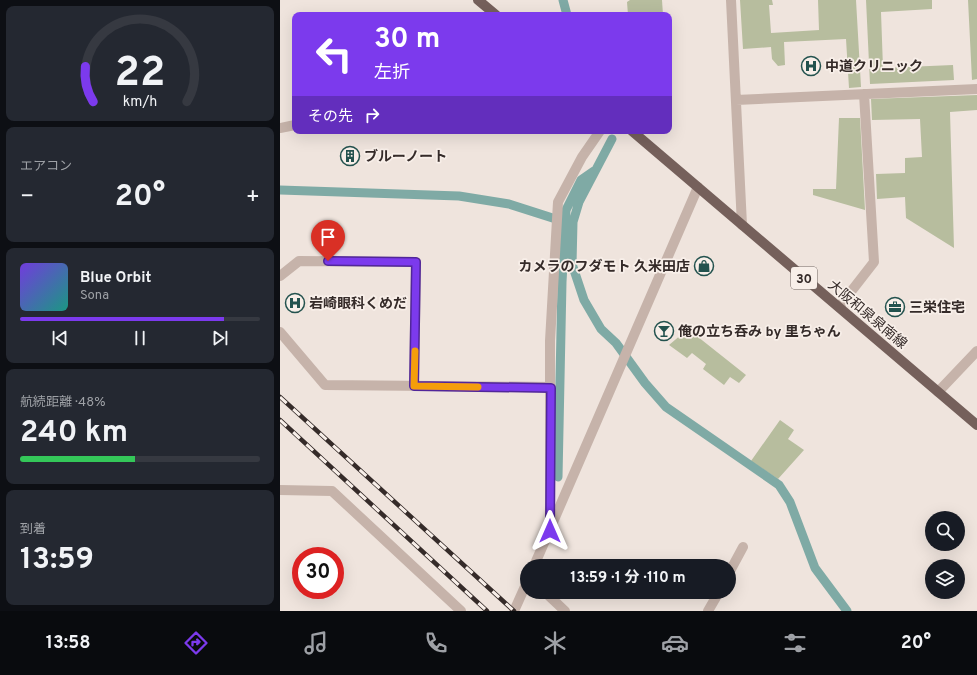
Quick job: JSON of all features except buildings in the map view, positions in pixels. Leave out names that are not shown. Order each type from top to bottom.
[{"type":"main road","points":[[478,0],[492,12]]},
{"type":"main road","name":"大阪和泉泉南線","points":[[636,134],[977,425]]},
{"type":"street","points":[[732,0],[742,225]]},
{"type":"street","points":[[736,100],[977,89]]},
{"type":"street","points":[[839,307],[874,262],[864,94]]},
{"type":"street","points":[[280,128],[292,126]]},
{"type":"street","points":[[550,531],[550,341],[558,202],[582,157],[598,134]]},
{"type":"street","points":[[537,559],[698,187]]},
{"type":"street","points":[[280,276],[299,261],[416,262],[414,386]]},
{"type":"street","points":[[280,332],[325,385],[551,388]]},
{"type":"street","points":[[938,392],[977,351]]},
{"type":"street","points":[[280,490],[332,491],[461,611]]},
{"type":"street","points":[[736,560],[743,547]]},
{"type":"street","points":[[514,611],[520,598]]},
{"type":"street","points":[[552,599],[565,611]]},
{"type":"street","points":[[708,611],[715,599]]},
{"type":"green space","points":[[630,0],[662,0],[663,12],[628,12],[627,2]]},
{"type":"green space","points":[[740,0],[772,0],[773,5],[769,5],[771,33],[819,30],[818,0],[856,0],[861,87],[849,88],[846,39],[784,42],[785,65],[778,66],[772,59],[771,47],[743,49]]},
{"type":"green space","points":[[866,0],[932,0],[932,9],[881,12],[883,68],[953,65],[954,80],[870,84]]},
{"type":"green space","points":[[968,0],[977,0],[977,79],[972,80]]},
{"type":"green space","points":[[977,95],[977,110],[950,112],[954,248],[906,218],[905,197],[877,199],[876,174],[905,173],[905,158],[922,157],[920,119],[872,120],[871,99]]},
{"type":"green space","points":[[839,118],[860,118],[865,210],[813,195],[813,189],[836,189]]},
{"type":"green space","points":[[688,329],[746,375],[739,383],[730,377],[724,385],[703,369],[706,364],[692,353],[687,358],[669,345]]},
{"type":"green space","points":[[780,420],[794,430],[788,439],[804,450],[778,479],[751,461]]},
{"type":"waterway","points":[[563,0],[566,12]]},
{"type":"waterway","points":[[612,139],[579,202],[573,222],[572,264],[584,300],[601,329],[616,343],[645,383],[666,407],[779,485],[790,502],[815,568],[847,611]]},
{"type":"waterway","points":[[558,477],[562,282],[566,210],[581,180],[594,171]]},
{"type":"waterway","points":[[280,190],[459,196],[509,204],[562,221]]},
{"type":"railway","points":[[280,397],[514,611]]},
{"type":"railway","points":[[280,420],[487,611]]},
{"type":"slow traffic","points":[[415,351],[414,386],[478,387]]},
{"type":"place","name":"中道クリニック","points":[[811,66]]},
{"type":"place","name":"ブルーノート","points":[[350,156]]},
{"type":"place","name":"カメラのフダモト 久米田店","points":[[704,266]]},
{"type":"place","name":"岩崎眼科くめだ","points":[[295,303]]},
{"type":"place","name":"三栄住宅","points":[[895,307]]},
{"type":"place","name":"俺の立ち呑み by 里ちゃん","points":[[664,331]]},
{"type":"route","points":[[328,261],[416,262],[414,386],[551,388],[550,531]]}]
